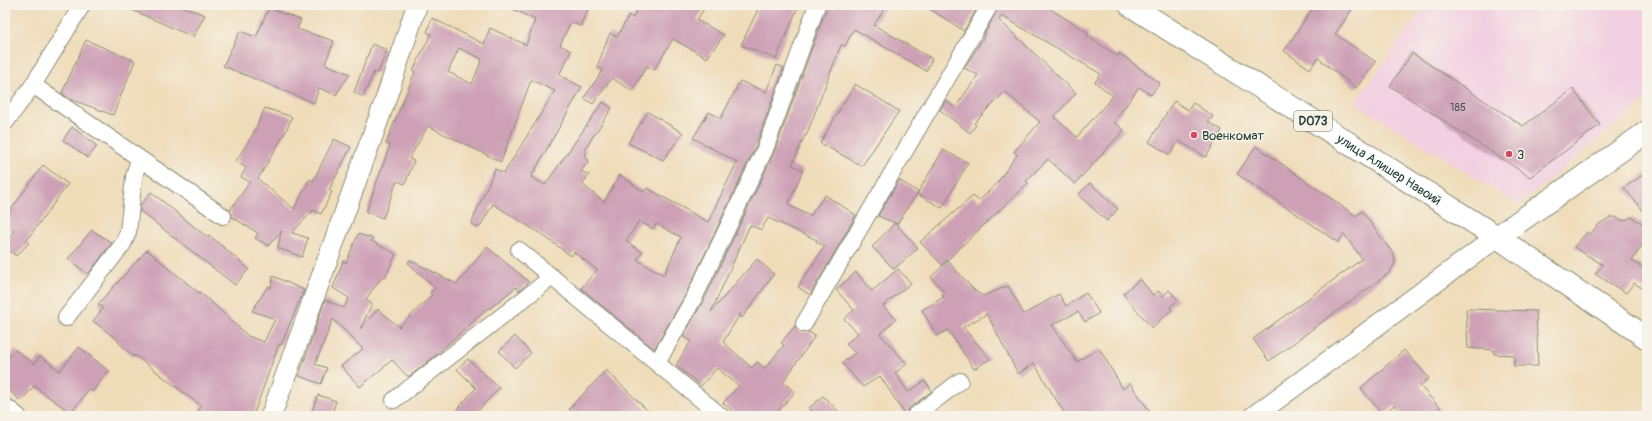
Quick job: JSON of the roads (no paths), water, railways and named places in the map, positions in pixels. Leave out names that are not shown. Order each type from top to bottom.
[{"type":"main road","name":"улица Алишер Навоий","points":[[1130,5],[1497,237],[1647,338]]},
{"type":"main road","points":[[1497,237],[1647,132]]},
{"type":"street","points":[[5,123],[32,85],[82,5]]},
{"type":"street","points":[[271,416],[384,104],[416,5]]},
{"type":"street","points":[[656,363],[695,296],[765,149],[817,5]]},
{"type":"street","points":[[804,324],[990,5]]},
{"type":"street","points":[[32,85],[223,216]]},
{"type":"street","points":[[66,318],[124,244],[128,232],[134,177],[140,159]]},
{"type":"street","points":[[1254,416],[1497,237]]},
{"type":"street","points":[[519,250],[721,416]]},
{"type":"street","points":[[394,400],[552,277]]},
{"type":"street","points":[[915,416],[960,381]]},
{"type":"street","points":[[5,406],[18,416]]},
{"type":"place","name":"Военкомат","points":[[1194,135]]},
{"type":"place","name":"3","points":[[1509,154]]}]
